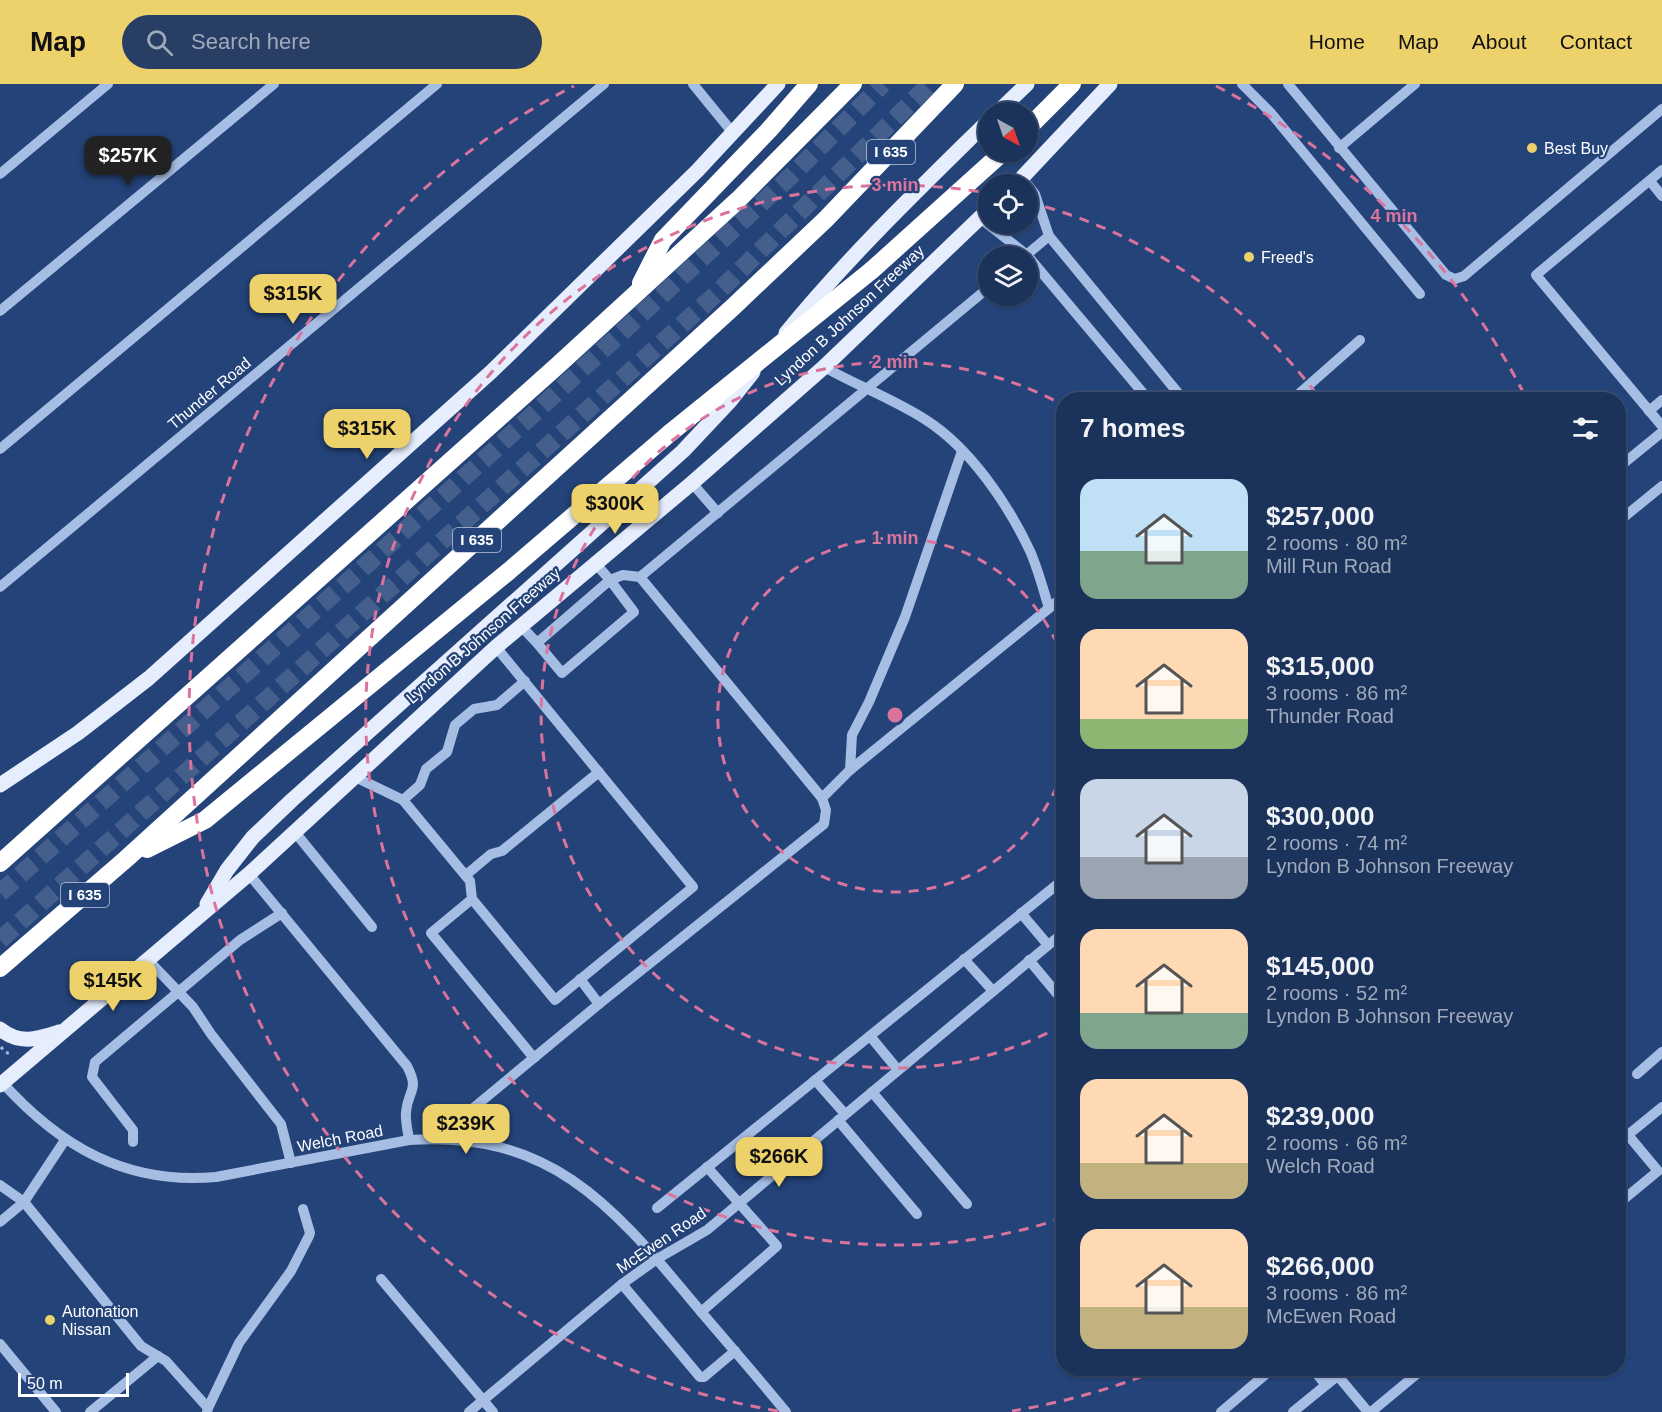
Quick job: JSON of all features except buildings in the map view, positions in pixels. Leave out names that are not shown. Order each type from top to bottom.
[{"type":"highway","points":[[637,293],[663,240],[769,130],[809,84]]},
{"type":"highway","points":[[0,863],[558,366],[738,200],[852,84]]},
{"type":"highway","name":"I 635","points":[[0,968],[126,859],[732,308],[826,219],[955,84]]},
{"type":"highway","points":[[1038,118],[1072,84]]},
{"type":"highway","points":[[126,859],[205,820],[500,578],[670,434],[872,270],[992,162]]},
{"type":"highway","points":[[0,847],[47,821]]},
{"type":"main road","points":[[0,784],[78,733],[149,678],[491,372],[591,277],[778,84]]},
{"type":"main road","points":[[1008,102],[1027,84]]},
{"type":"main road","points":[[1031,174],[1110,84]]},
{"type":"main road","points":[[203,912],[227,870],[253,837],[683,451],[730,401],[825,285],[877,230],[978,131]]},
{"type":"main road","name":"Lyndon B Johnson Freeway","points":[[1,1082],[68,1029],[249,874],[496,647],[692,483],[824,367],[978,220]]},
{"type":"main road","points":[[5,1032],[19,1040],[34,1040],[68,1029]]},
{"type":"street","points":[[0,174],[108,84]]},
{"type":"street","points":[[0,312],[274,84]]},
{"type":"street","points":[[0,448],[437,84]]},
{"type":"street","name":"Thunder Road","points":[[0,587],[604,84]]},
{"type":"street","points":[[693,84],[733,133]]},
{"type":"street","points":[[1242,84],[1270,112],[1420,294]]},
{"type":"street","points":[[1288,84],[1446,275],[1455,279],[1464,276],[1662,109]]},
{"type":"street","points":[[1339,148],[1415,84]]},
{"type":"street","points":[[1662,171],[1536,275],[1662,426]]},
{"type":"street","points":[[1650,181],[1662,196]]},
{"type":"street","points":[[1038,203],[1049,236],[1177,392]]},
{"type":"street","points":[[1004,234],[1016,246]]},
{"type":"street","points":[[1038,246],[1049,236]]},
{"type":"street","points":[[1038,270],[1142,392]]},
{"type":"street","points":[[640,577],[978,296]]},
{"type":"street","points":[[1301,392],[1360,340]]},
{"type":"street","points":[[824,367],[925,419],[963,451],[1008,508],[1031,553],[1049,608]]},
{"type":"street","points":[[1650,411],[1662,400]]},
{"type":"street","points":[[1626,461],[1662,432]]},
{"type":"street","points":[[850,770],[852,735],[869,702],[905,617],[963,451]]},
{"type":"street","points":[[692,483],[718,513]]},
{"type":"street","points":[[1626,515],[1662,486]]},
{"type":"street","points":[[521,626],[562,673],[634,612],[596,564]]},
{"type":"street","points":[[457,1140],[460,1119],[598,1004],[824,824],[826,810],[822,798],[640,577],[623,575],[610,580],[537,643]]},
{"type":"street","points":[[822,798],[850,770],[1056,602]]},
{"type":"street","points":[[353,776],[403,800],[470,880],[472,899],[555,1000],[693,887],[496,647]]},
{"type":"street","points":[[403,800],[420,785],[426,770],[447,752],[455,726],[474,709],[497,705],[525,681]]},
{"type":"street","points":[[466,875],[491,854],[502,852],[599,772]]},
{"type":"street","points":[[294,831],[372,927]]},
{"type":"street","points":[[249,874],[407,1066],[414,1086],[406,1111],[408,1140]]},
{"type":"street","points":[[657,1208],[1056,885]]},
{"type":"street","points":[[472,899],[431,933],[534,1058]]},
{"type":"street","points":[[133,1142],[133,1130],[92,1077],[96,1062],[240,940],[282,913]]},
{"type":"street","points":[[1021,913],[1048,945]]},
{"type":"street","name":"McEwen Road","points":[[469,1412],[622,1284],[657,1259],[706,1230],[1056,939]]},
{"type":"street","points":[[964,959],[993,991]]},
{"type":"street","points":[[148,960],[193,1007],[211,1034],[281,1124],[291,1163]]},
{"type":"street","points":[[1029,960],[1056,992]]},
{"type":"street","points":[[580,980],[598,1004]]},
{"type":"street","points":[[870,1036],[898,1070]]},
{"type":"street","points":[[1637,1074],[1662,1052]]},
{"type":"street","points":[[815,1080],[917,1214]]},
{"type":"street","name":"Welch Road","points":[[1,1082],[43,1123],[65,1140],[104,1161],[174,1177],[195,1179],[216,1177],[408,1140],[457,1140],[493,1145],[520,1154],[552,1168],[586,1189],[610,1209],[657,1259],[786,1412]]},
{"type":"street","points":[[872,1092],[967,1204]]},
{"type":"street","points":[[1626,1197],[1658,1171],[1628,1136],[1662,1107]]},
{"type":"street","points":[[0,1222],[24,1202],[65,1140]]},
{"type":"street","points":[[701,1312],[777,1246],[707,1167]]},
{"type":"street","points":[[0,1185],[24,1202],[141,1346],[166,1361],[207,1410],[239,1343],[291,1272],[310,1233],[303,1209]]},
{"type":"street","points":[[381,1279],[493,1412]]},
{"type":"street","points":[[622,1284],[700,1377],[704,1377],[735,1351]]},
{"type":"street","points":[[0,1344],[56,1412]]},
{"type":"street","points":[[90,1412],[158,1356]]},
{"type":"street","points":[[1225,1411],[1264,1376]]},
{"type":"street","points":[[1319,1376],[1326,1385]]},
{"type":"street","points":[[1293,1412],[1338,1376],[1370,1412],[1414,1376]]},
{"type":"tunnel","points":[[0,893],[490,454],[792,175],[883,84]]},
{"type":"tunnel","points":[[0,940],[716,294],[930,84]]},
{"type":"place","name":"Best Buy","points":[[1532,148]]},
{"type":"place","name":"Freed's","points":[[1249,257]]},
{"type":"place","name":"Autonation Nissan","points":[[50,1320]]}]
